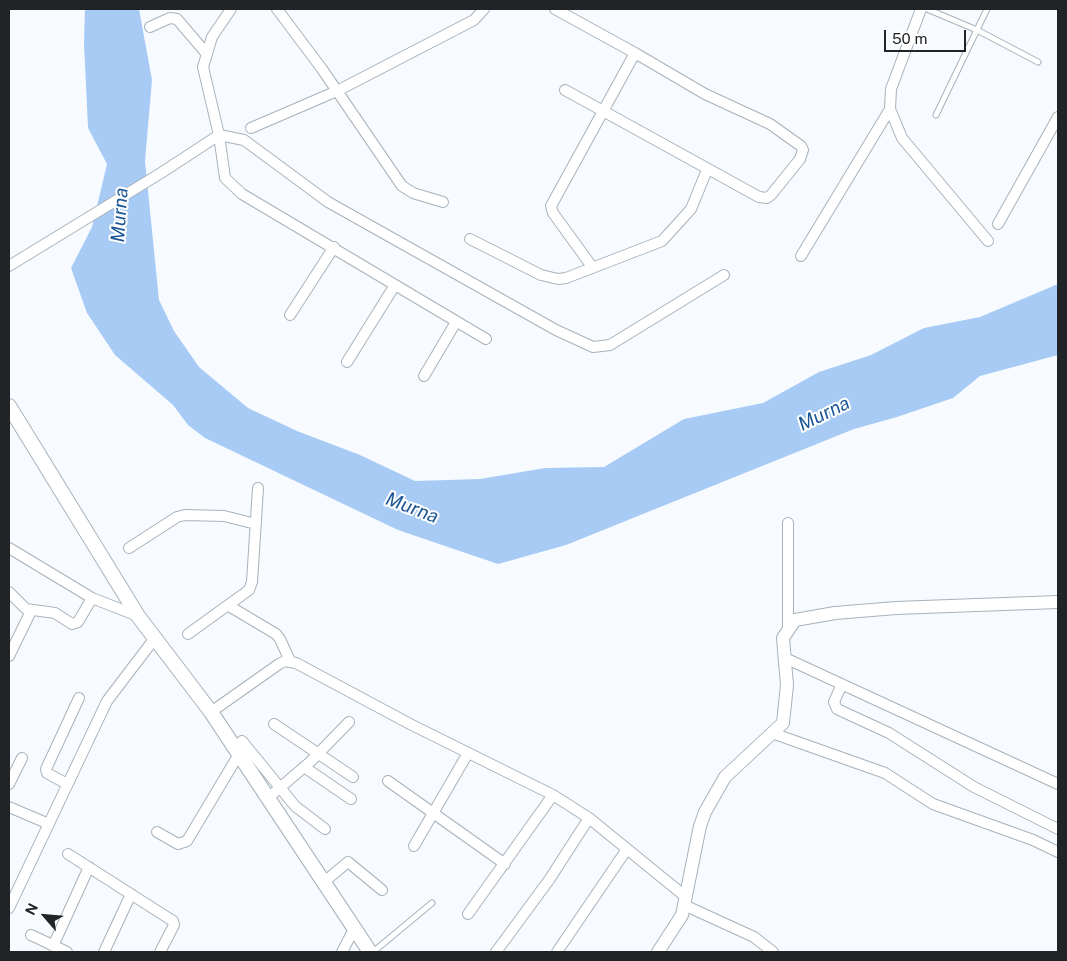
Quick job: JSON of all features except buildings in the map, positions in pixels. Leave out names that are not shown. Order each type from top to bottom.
[{"type":"main road","points":[[9,406],[138,616],[211,712],[241,748],[268,798],[371,952]]},
{"type":"street","points":[[230,9],[212,37],[203,67],[219,135],[225,178],[231,186],[486,339]]},
{"type":"street","points":[[277,9],[402,186],[414,193],[443,202]]},
{"type":"street","points":[[251,128],[336,91],[474,20],[484,9]]},
{"type":"street","points":[[555,9],[705,94],[770,124],[801,146],[803,150],[800,158],[767,198],[759,197],[565,90]]},
{"type":"street","points":[[921,9],[891,89],[890,109],[902,138],[988,241]]},
{"type":"street","points":[[150,27],[170,18],[177,19],[206,53]]},
{"type":"street","points":[[593,268],[552,212],[551,206],[635,53]]},
{"type":"street","points":[[801,256],[890,109]]},
{"type":"street","points":[[998,224],[1058,117]]},
{"type":"street","points":[[9,266],[219,135],[244,140],[328,202],[556,330],[593,348],[610,346],[724,275]]},
{"type":"street","points":[[470,239],[550,278],[566,278],[649,247],[668,236],[691,209],[707,170]]},
{"type":"street","points":[[290,315],[334,247]]},
{"type":"street","points":[[347,362],[395,285]]},
{"type":"street","points":[[424,376],[456,322]]},
{"type":"street","points":[[188,634],[249,590],[252,582],[258,488]]},
{"type":"street","points":[[129,548],[177,517],[185,515],[224,516],[256,524]]},
{"type":"street","points":[[788,523],[788,631]]},
{"type":"street","points":[[9,548],[92,598],[138,616]]},
{"type":"street","points":[[9,592],[31,611],[55,614],[75,624],[92,598]]},
{"type":"street","points":[[658,952],[682,915],[700,826],[705,812],[725,777],[783,723],[787,686],[783,638],[795,620],[835,613],[896,608],[1058,602]]},
{"type":"street","points":[[229,606],[276,634],[290,661],[553,795],[589,818],[685,901],[754,937],[773,952]]},
{"type":"street","points":[[9,656],[31,611]]},
{"type":"street","points":[[9,908],[107,701],[155,638]]},
{"type":"street","points":[[785,658],[1058,784]]},
{"type":"street","points":[[211,712],[279,664],[290,661]]},
{"type":"street","points":[[842,684],[834,702],[838,709],[889,733],[980,790],[1058,829]]},
{"type":"street","points":[[68,784],[46,771],[79,698]]},
{"type":"street","points":[[268,798],[318,754],[349,722]]},
{"type":"street","points":[[274,724],[353,777]]},
{"type":"street","points":[[772,733],[885,773],[933,804],[1033,840],[1058,852]]},
{"type":"street","points":[[157,832],[178,844],[186,841],[241,748],[295,806],[325,829]]},
{"type":"street","points":[[414,846],[468,753]]},
{"type":"street","points":[[9,784],[22,758]]},
{"type":"street","points":[[304,767],[351,799]]},
{"type":"street","points":[[388,781],[505,864]]},
{"type":"street","points":[[468,914],[553,795]]},
{"type":"street","points":[[9,807],[49,824]]},
{"type":"street","points":[[496,952],[549,880],[589,818]]},
{"type":"street","points":[[557,952],[627,849]]},
{"type":"street","points":[[68,854],[175,924],[160,952]]},
{"type":"street","points":[[324,882],[348,862],[382,890]]},
{"type":"street","points":[[53,946],[89,868]]},
{"type":"street","points":[[104,952],[131,894]]},
{"type":"street","points":[[342,952],[354,928]]},
{"type":"street","points":[[31,935],[67,952]]},
{"type":"lane","points":[[927,9],[977,30],[1038,62]]},
{"type":"lane","points":[[936,115],[987,9]]},
{"type":"lane","points":[[371,952],[432,902]]},
{"type":"water","name":"Murna","points":[[85,9],[139,9],[152,80],[145,161],[159,300],[174,331],[199,367],[248,408],[297,431],[360,455],[415,481],[480,479],[545,468],[604,467],[684,419],[763,403],[819,372],[871,355],[924,328],[980,317],[1058,284],[1058,355],[980,376],[953,398],[854,429],[566,545],[498,564],[398,530],[205,438],[188,425],[173,405],[115,355],[87,313],[71,268],[92,227],[107,164],[88,128],[84,43]]}]
